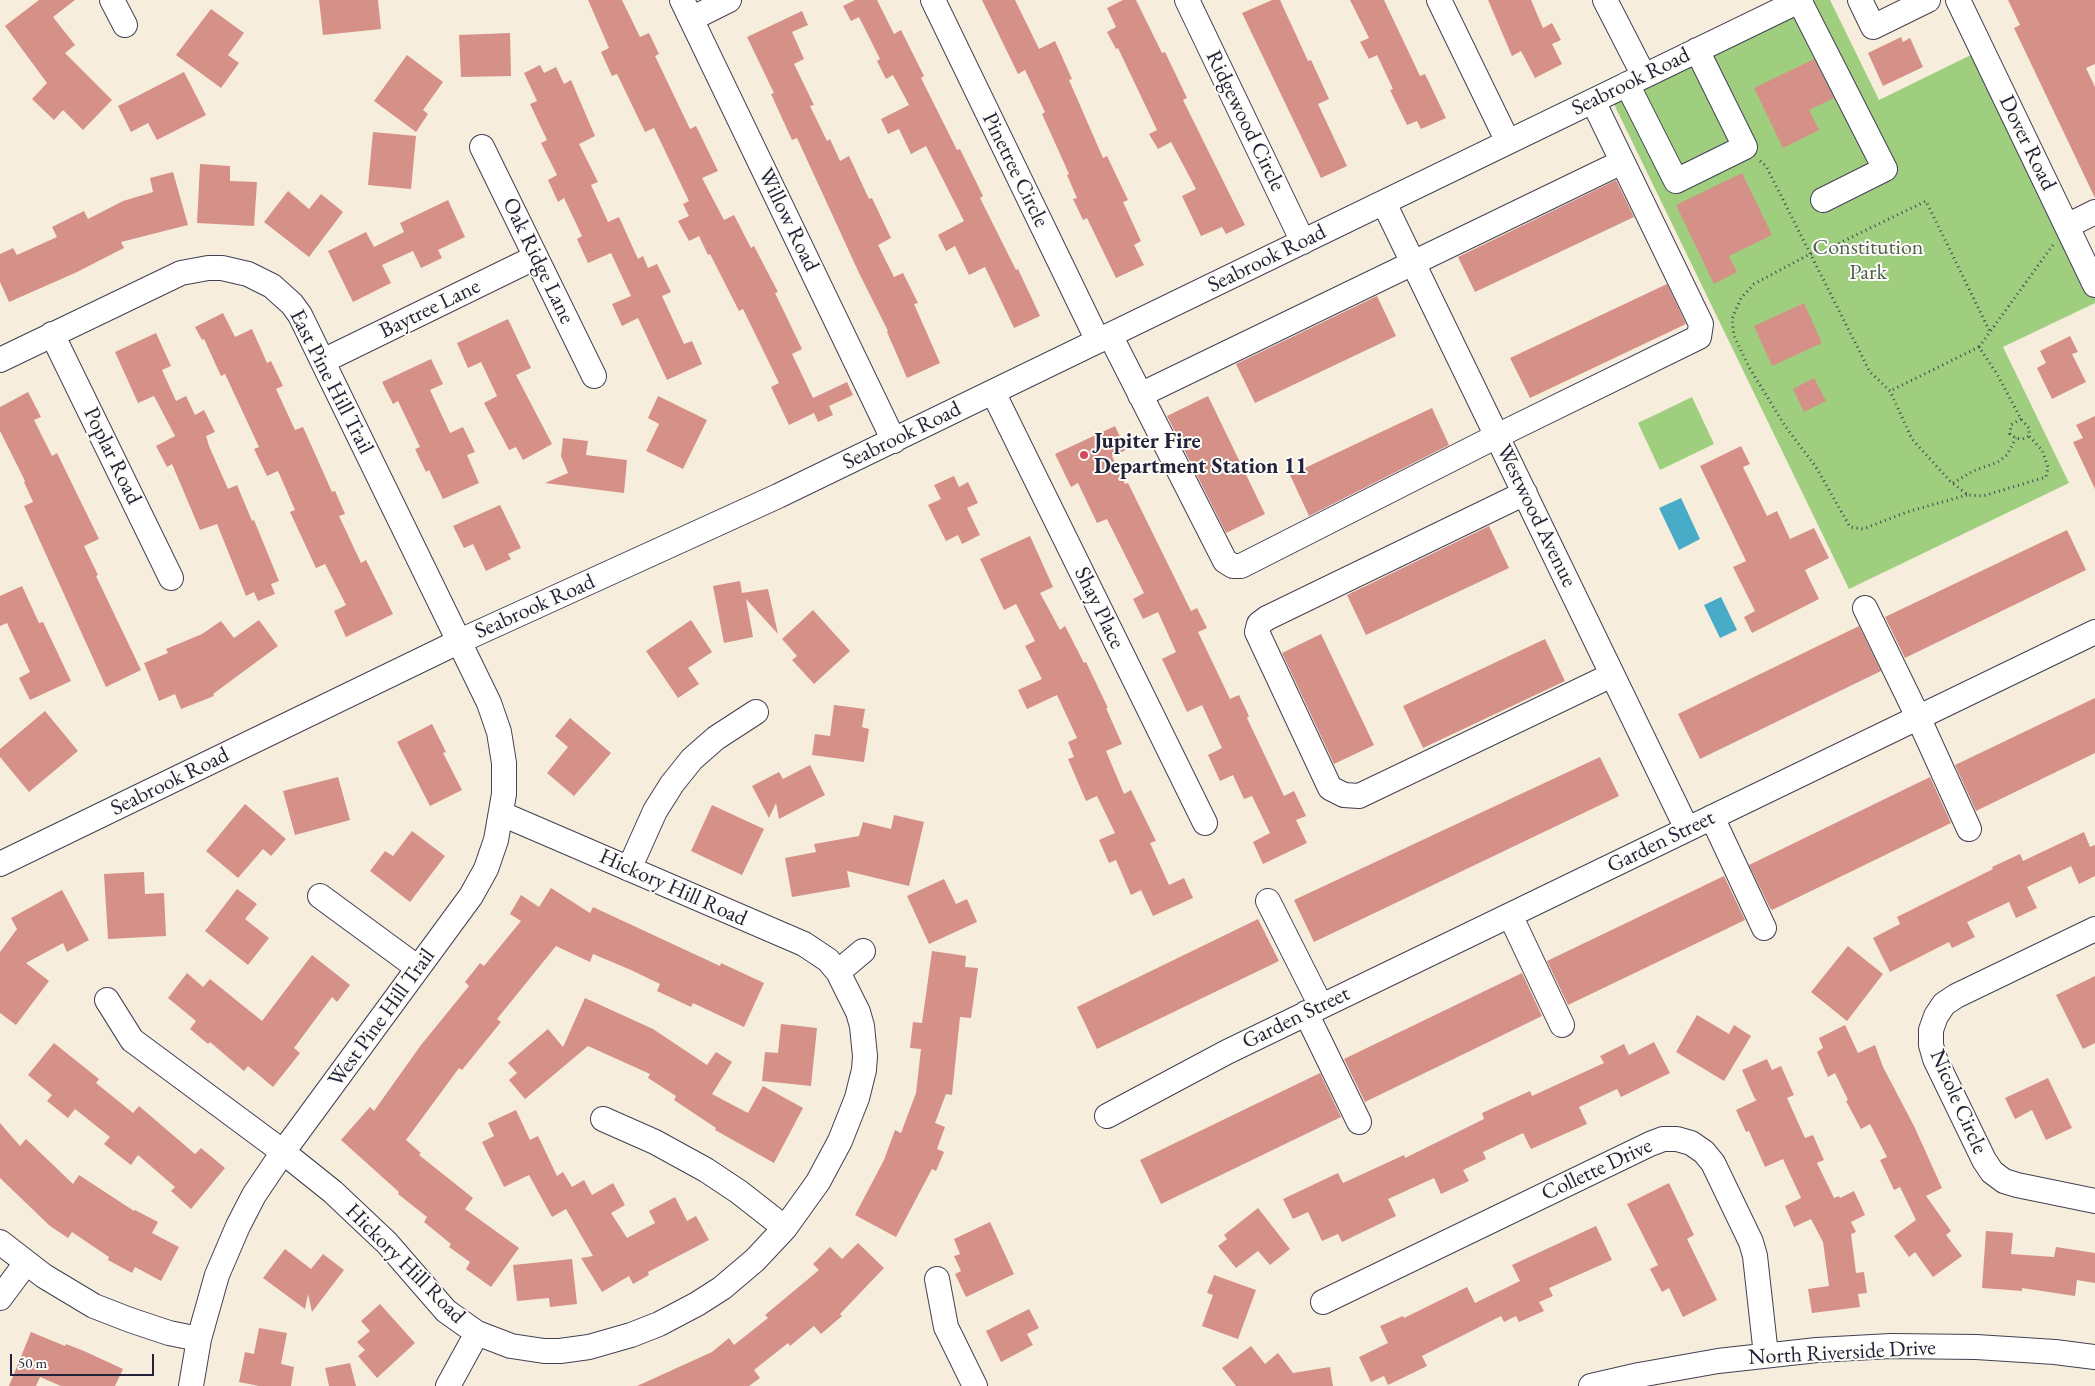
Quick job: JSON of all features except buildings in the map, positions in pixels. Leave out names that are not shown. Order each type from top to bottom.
[{"type":"street","points":[[112,0],[125,25]]},
{"type":"street","points":[[686,9],[729,0]]},
{"type":"street","name":"Pinetree Circle","points":[[933,0],[1104,338],[1140,395],[1224,561],[1233,566],[1241,566],[1497,436]]},
{"type":"street","name":"Ridgewood Circle","points":[[1187,0],[1303,242]]},
{"type":"street","points":[[1439,0],[1508,142]]},
{"type":"street","points":[[1606,0],[1635,80],[1676,181],[1745,147],[1697,50]]},
{"type":"street","points":[[1800,0],[1884,169],[1823,200]]},
{"type":"street","name":"Seabrook Road","points":[[0,864],[460,641],[701,532],[894,440],[1800,0]]},
{"type":"street","points":[[1860,0],[1873,27],[1928,0]]},
{"type":"street","name":"Dover Road","points":[[1958,0],[2095,285]]},
{"type":"street","name":"Willow Road","points":[[686,9],[894,440]]},
{"type":"street","points":[[1497,436],[1699,336],[1701,324],[1593,101]]},
{"type":"street","name":"Oak Ridge Lane","points":[[482,147],[594,376]]},
{"type":"street","points":[[1140,395],[1622,162]]},
{"type":"street","name":"Westwood Avenue","points":[[1384,203],[1687,829]]},
{"type":"street","points":[[2067,226],[2095,212]]},
{"type":"street","name":"Baytree Lane","points":[[323,361],[536,258]]},
{"type":"street","name":"East Pine Hill Trail","points":[[0,360],[181,272],[222,268],[248,274],[272,286],[292,304],[300,315],[460,641]]},
{"type":"street","name":"Poplar Road","points":[[52,334],[171,578]]},
{"type":"street","name":"Shay Place","points":[[993,392],[1205,823]]},
{"type":"street","points":[[1524,493],[1275,613],[1259,624],[1257,632],[1330,788],[1344,796],[1359,796],[1612,675]]},
{"type":"street","points":[[1865,608],[1969,828]]},
{"type":"street","name":"Garden Street","points":[[1107,1116],[1226,1052],[2095,632]]},
{"type":"street","name":"West Pine Hill Trail","points":[[191,1386],[199,1339],[217,1275],[238,1226],[254,1195],[283,1152],[471,896],[486,869],[496,840],[502,814],[504,763],[499,732],[489,703],[460,641]]},
{"type":"street","points":[[630,869],[655,811],[672,784],[692,759],[716,738],[756,712]]},
{"type":"street","name":"Hickory Hill Road","points":[[107,1000],[132,1040],[334,1192],[387,1243],[446,1311],[477,1333],[512,1346],[544,1351],[589,1347],[631,1335],[682,1312],[722,1288],[756,1260],[785,1228],[818,1182],[840,1141],[857,1098],[864,1070],[865,1056],[862,1026],[858,1012],[838,972],[828,960],[804,944],[502,814]]},
{"type":"street","points":[[1712,817],[1764,928]]},
{"type":"street","points":[[320,896],[418,968]]},
{"type":"street","points":[[1268,902],[1358,1122]]},
{"type":"street","points":[[1510,915],[1562,1025]]},
{"type":"street","name":"Nicole Circle","points":[[2095,929],[1956,996],[1944,1004],[1936,1016],[1931,1030],[1931,1045],[1935,1059],[1984,1160],[1992,1172],[2004,1181],[2017,1185],[2095,1201]]},
{"type":"street","points":[[838,972],[863,951]]},
{"type":"street","points":[[603,1119],[655,1142],[706,1170],[739,1192],[785,1228]]},
{"type":"street","name":"Collette Drive","points":[[1323,1302],[1650,1144],[1663,1140],[1677,1139],[1691,1143],[1704,1152],[1713,1163],[1751,1242],[1755,1256],[1766,1355]]},
{"type":"street","points":[[0,1242],[26,1263],[76,1297],[113,1314],[169,1333],[199,1339]]},
{"type":"street","points":[[0,1298],[26,1263]]},
{"type":"street","points":[[937,1279],[946,1327],[975,1386]]},
{"type":"street","points":[[448,1386],[477,1333]]},
{"type":"street","name":"North Riverside Drive","points":[[1591,1386],[1678,1368],[1766,1355],[1891,1346],[1976,1347],[2055,1352],[2095,1357]]},
{"type":"path","points":[[1745,147],[1766,166],[1870,372],[1890,391],[1912,439],[1953,483],[1968,495]]},
{"type":"path","points":[[1978,347],[1997,374],[2021,419],[2029,428],[2029,436],[2042,450],[2048,467],[2046,477],[1983,496],[1968,495],[1907,512],[1863,529],[1850,527],[1816,467],[1785,426],[1749,367],[1734,336],[1732,319],[1741,298],[1754,284],[1810,254],[1821,252],[1926,201],[1990,332]]},
{"type":"path","points":[[1890,391],[1978,347],[2067,226]]},
{"type":"path","points":[[2021,419],[2011,425],[2010,434],[2016,438],[2023,439],[2029,436]]},
{"type":"path","points":[[1953,483],[1973,471],[1998,462],[2007,455],[2016,438]]},
{"type":"green space","name":"Constitution Park","points":[[1815,0],[1830,0],[1879,100],[1979,51],[2095,294],[2095,303],[2003,347],[2069,483],[1849,589],[1611,98]]},
{"type":"green space","points":[[1692,397],[1714,444],[1660,470],[1638,423]]},
{"type":"water","points":[[1681,498],[1700,539],[1679,550],[1659,508]]},
{"type":"water","points":[[1721,597],[1737,630],[1720,638],[1704,605]]},
{"type":"place","name":"Jupiter Fire Department Station 11","points":[[1084,455]]}]
